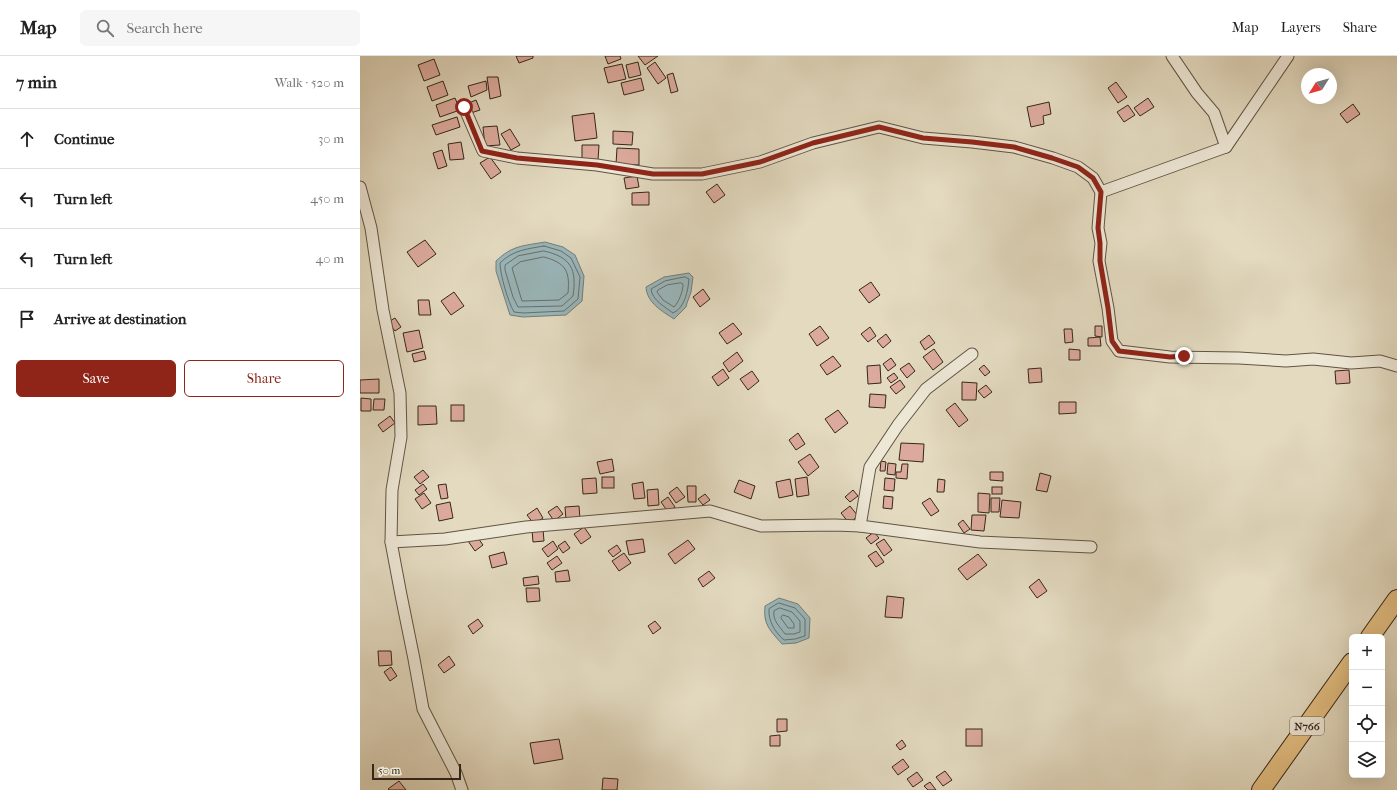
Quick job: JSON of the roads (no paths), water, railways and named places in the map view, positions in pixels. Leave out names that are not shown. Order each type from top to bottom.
[{"type":"highway","points":[[1372,634],[1397,598]]},
{"type":"highway","name":"N766","points":[[1261,790],[1349,666]]},
{"type":"street","points":[[1172,56],[1197,93],[1214,113],[1226,147]]},
{"type":"street","points":[[1101,192],[1226,147],[1288,56]]},
{"type":"street","points":[[464,107],[482,151],[517,158],[597,165],[653,174],[702,174],[760,162],[813,143],[879,127],[923,138],[1014,147],[1078,167],[1093,178],[1101,192],[1098,228],[1100,261],[1112,341],[1119,351],[1170,357],[1239,358],[1286,361],[1312,359],[1351,363],[1380,362],[1397,366]]},
{"type":"street","points":[[360,187],[371,228],[383,310],[400,393],[401,437],[392,490],[391,542],[423,709],[456,773],[462,790]]},
{"type":"street","points":[[860,526],[870,467],[898,425],[926,389],[972,354]]},
{"type":"street","points":[[391,542],[445,539],[526,527],[710,510],[760,526],[860,526],[980,542],[1090,547]]},
{"type":"water","points":[[545,242],[563,247],[575,255],[584,276],[582,301],[566,315],[523,317],[510,315],[496,271],[496,261],[513,249]]},
{"type":"water","points":[[689,273],[693,277],[691,292],[686,307],[674,319],[660,310],[652,302],[647,293],[646,287],[664,277]]},
{"type":"water","points":[[779,598],[798,604],[810,618],[809,638],[796,643],[782,644],[768,627],[765,618],[765,606]]}]
